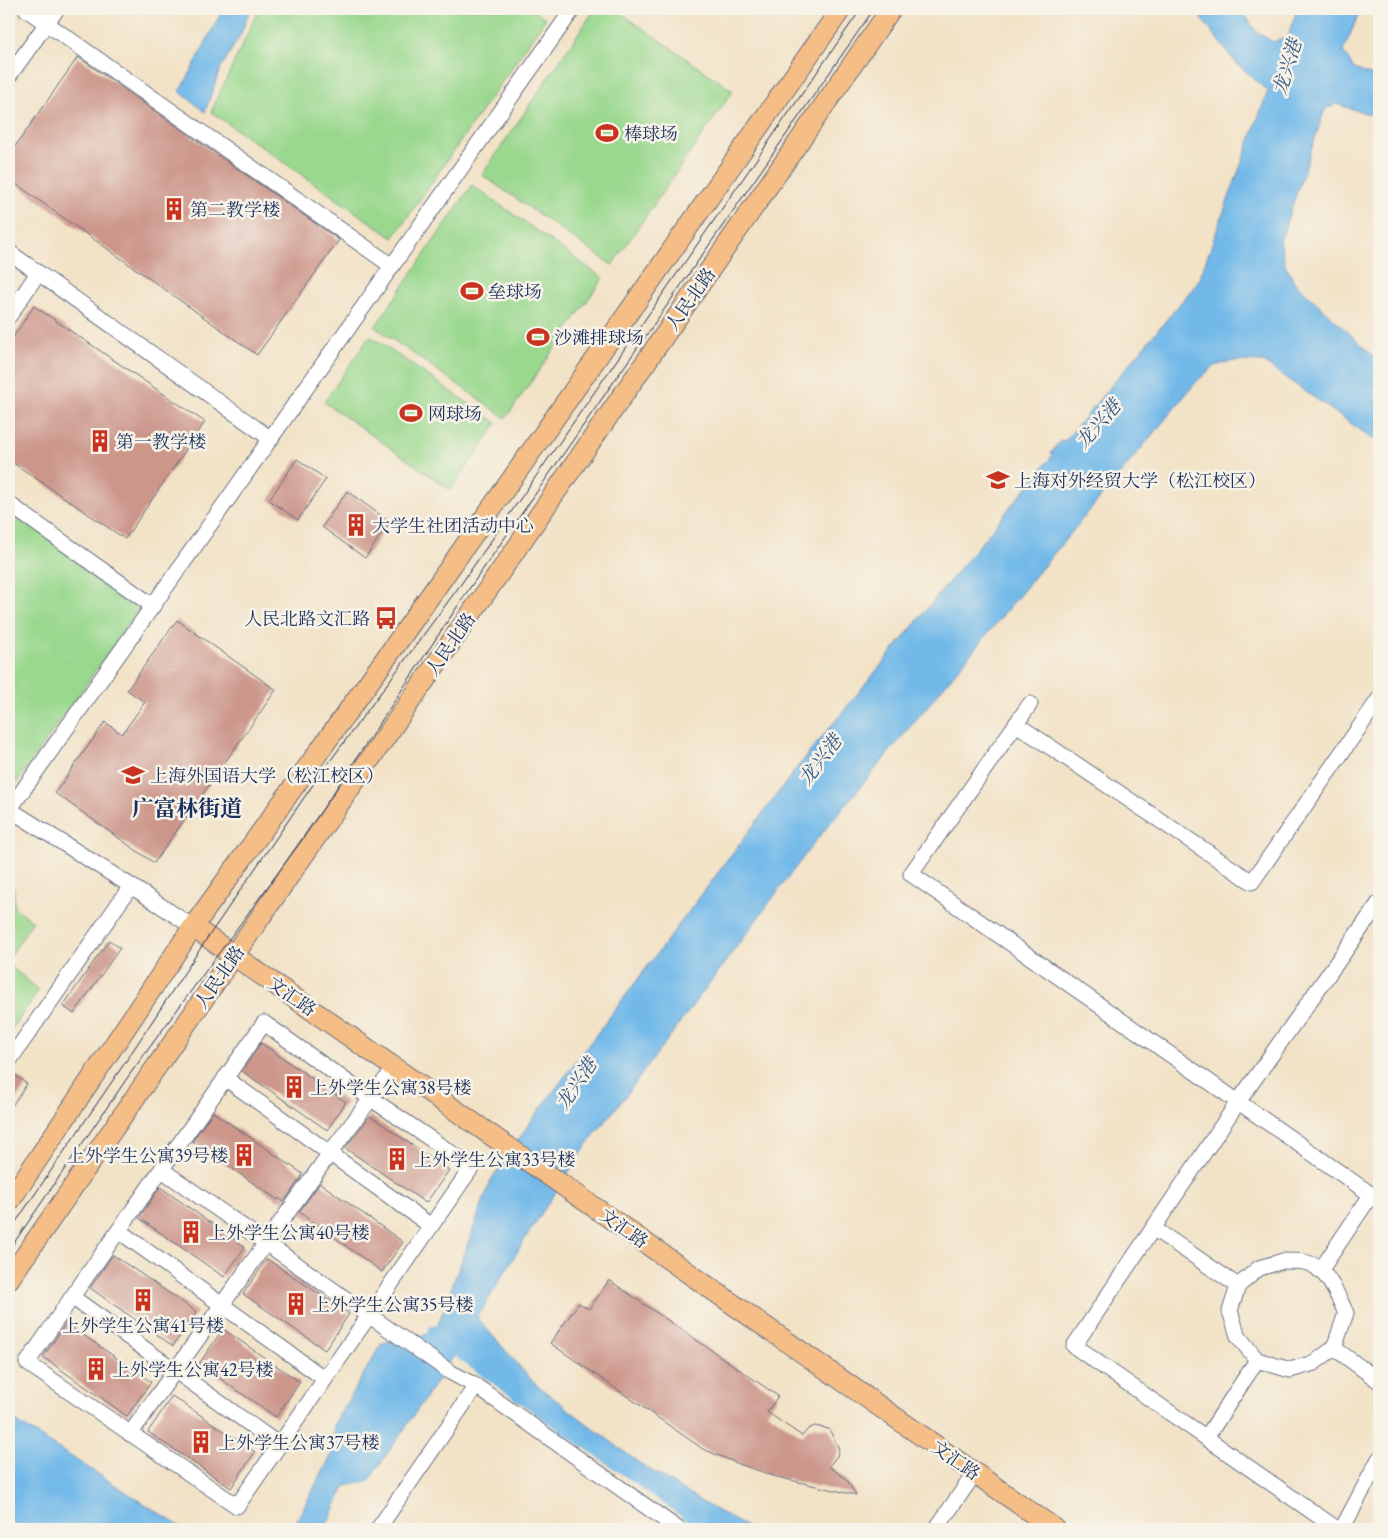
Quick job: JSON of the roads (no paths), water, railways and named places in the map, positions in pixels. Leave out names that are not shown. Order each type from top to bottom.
[{"type":"main road","points":[[9,1202],[193,927],[404,633],[841,9]]},
{"type":"main road","name":"人民北路","points":[[9,1279],[891,9]]},
{"type":"main road","name":"文汇路","points":[[193,927],[1056,1529]]},
{"type":"street","points":[[26,9],[392,266]]},
{"type":"street","points":[[9,76],[56,9]]},
{"type":"street","points":[[193,927],[9,809],[392,266],[566,11]]},
{"type":"street","points":[[9,252],[271,439]]},
{"type":"street","points":[[9,316],[38,273]]},
{"type":"street","points":[[9,504],[153,606]]},
{"type":"street","points":[[1016,724],[1252,882],[1379,699]]},
{"type":"street","points":[[1030,704],[911,874],[1375,1197],[1320,1271]]},
{"type":"street","points":[[9,1061],[131,886]]},
{"type":"street","points":[[1336,1529],[1074,1346],[1238,1102],[1379,903]]},
{"type":"street","points":[[264,1023],[370,1098],[472,1167],[237,1506],[28,1363],[264,1023]]},
{"type":"street","points":[[130,1434],[265,1243],[370,1098],[394,1068]]},
{"type":"street","points":[[225,1078],[431,1226]]},
{"type":"street","points":[[162,1170],[450,1372],[476,1386],[678,1529]]},
{"type":"street","points":[[1153,1228],[1238,1286]]},
{"type":"street","points":[[119,1231],[325,1380]]},
{"type":"street","points":[[1283,1261],[1304,1262],[1315,1266],[1333,1286],[1346,1313],[1334,1348],[1314,1363],[1290,1370],[1257,1360],[1238,1336],[1230,1311],[1238,1286],[1259,1268],[1283,1261]]},
{"type":"street","points":[[72,1297],[279,1445]]},
{"type":"street","points":[[1334,1348],[1379,1381]]},
{"type":"street","points":[[1206,1438],[1257,1360]]},
{"type":"street","points":[[378,1529],[476,1386]]},
{"type":"street","points":[[1342,1529],[1379,1459]]},
{"type":"street","points":[[936,1529],[975,1473]]},
{"type":"water","points":[[223,9],[250,9],[241,34],[220,69],[205,112],[179,91]]},
{"type":"water","name":"龙兴港","points":[[1194,9],[1241,9],[1256,31],[1273,42],[1288,37],[1297,9],[1361,9],[1343,51],[1354,69],[1379,78],[1379,117],[1336,104],[1325,109],[1280,241],[1285,265],[1295,283],[1379,361],[1379,443],[1263,362],[1233,361],[1214,366],[1197,381],[813,844],[624,1098],[590,1140],[528,1234],[477,1318],[535,1384],[639,1463],[705,1504],[750,1529],[717,1529],[458,1350],[368,1482],[345,1486],[325,1529],[292,1529],[332,1454],[334,1424],[382,1343],[435,1333],[491,1180],[529,1124],[796,769],[1053,455],[1051,453],[1061,440],[1065,441],[1198,282],[1268,91],[1236,63]]},
{"type":"water","points":[[9,1417],[184,1529],[22,1529],[9,1519]]},
{"type":"waterway","points":[[435,1333],[713,1529]]},
{"type":"tram line","points":[[9,1232],[319,776],[461,584],[861,9]]},
{"type":"tram line","points":[[9,1250],[130,1074],[302,840],[469,589],[874,9]]},
{"type":"place","name":"棒球场","points":[[607,133]]},
{"type":"place","name":"第二教学楼","points":[[174,209]]},
{"type":"place","name":"垒球场","points":[[472,291]]},
{"type":"place","name":"沙滩排球场","points":[[538,337]]},
{"type":"place","name":"网球场","points":[[411,413]]},
{"type":"place","name":"第一教学楼","points":[[100,441]]},
{"type":"place","name":"上海对外经贸大学（松江校区）","points":[[998,480]]},
{"type":"place","name":"大学生社团活动中心","points":[[356,525]]},
{"type":"place","name":"人民北路文汇路","points":[[386,618]]},
{"type":"place","name":"上海外国语大学（松江校区）","points":[[133,775]]},
{"type":"place","name":"上外学生公寓38号楼","points":[[294,1087]]},
{"type":"place","name":"上外学生公寓39号楼","points":[[244,1155]]},
{"type":"place","name":"上外学生公寓33号楼","points":[[397,1159]]},
{"type":"place","name":"上外学生公寓40号楼","points":[[191,1232]]},
{"type":"place","name":"上外学生公寓41号楼","points":[[143,1300]]},
{"type":"place","name":"上外学生公寓35号楼","points":[[296,1304]]},
{"type":"place","name":"上外学生公寓42号楼","points":[[96,1369]]},
{"type":"place","name":"上外学生公寓37号楼","points":[[201,1442]]},
{"type":"district","name":"广富林街道","points":[[187,808]]}]
